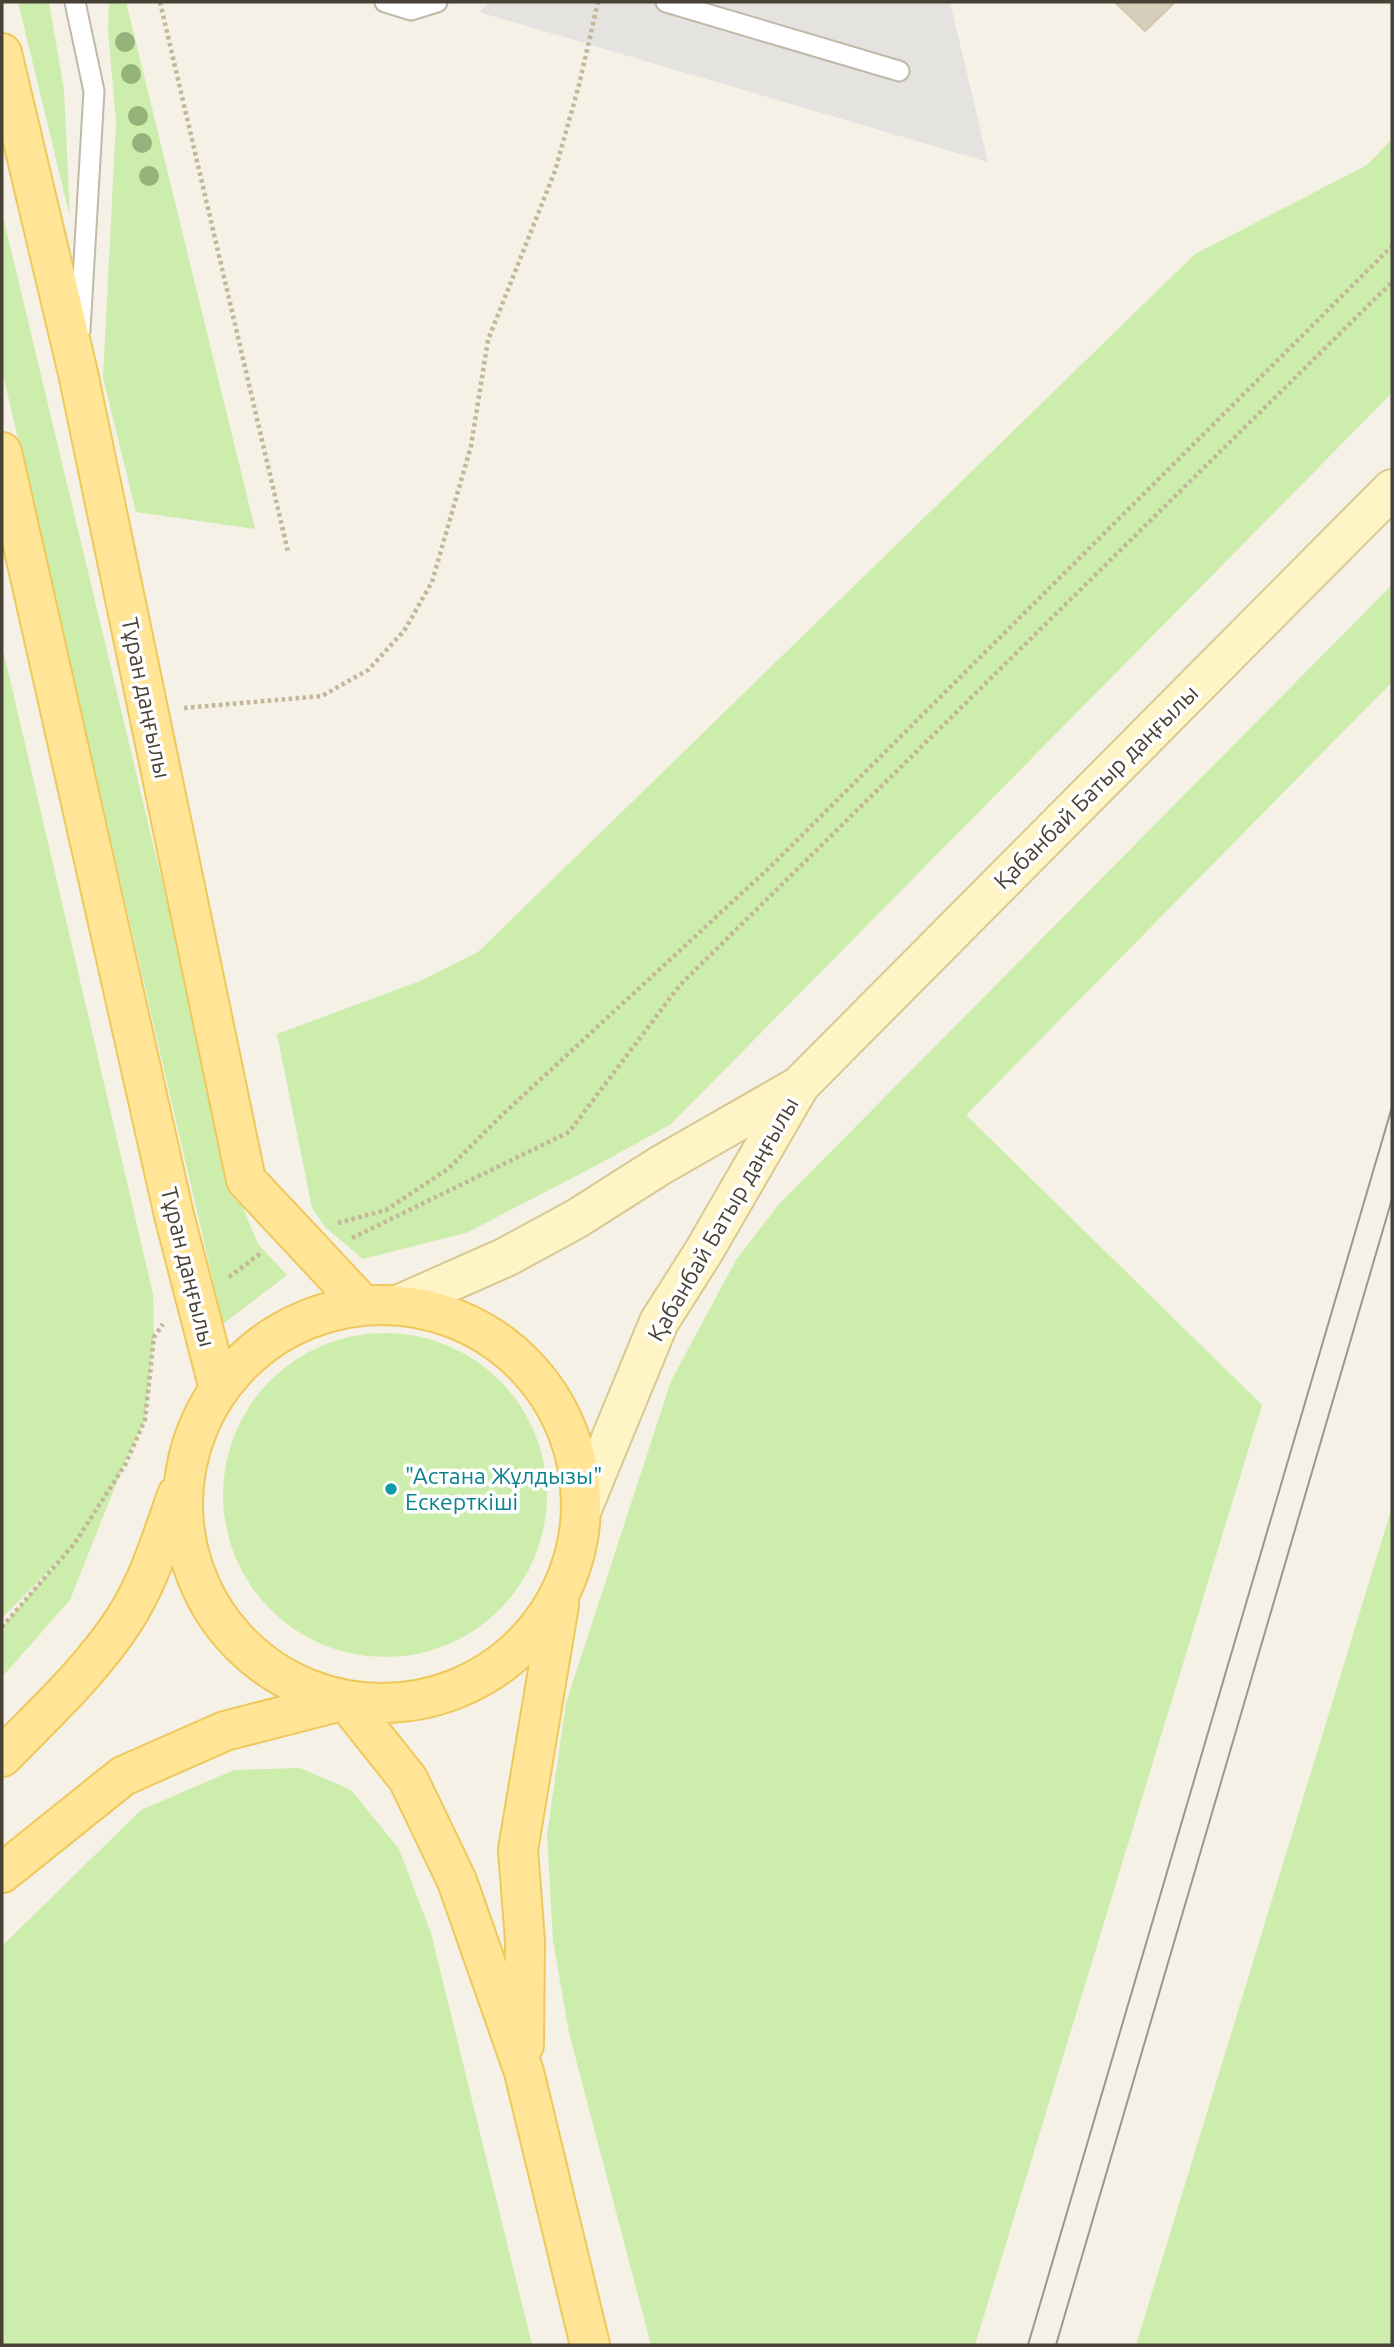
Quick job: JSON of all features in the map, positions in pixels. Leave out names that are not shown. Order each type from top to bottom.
[{"type":"main road","name":"Тұран даңғылы","points":[[2,53],[78,373],[246,1180],[361,1303]]},
{"type":"main road","name":"Тұран даңғылы","points":[[2,452],[174,1215],[218,1385]]},
{"type":"main road","name":"Қабанбай Батыр даңғылы","points":[[582,1509],[659,1322],[704,1251],[800,1085],[1392,489]]},
{"type":"main road","name":"Қабанбай Батыр даңғылы","points":[[400,1304],[506,1257],[800,1085]]},
{"type":"main road","points":[[2,1757],[77,1681],[125,1619],[152,1564],[218,1385],[257,1345],[306,1317],[361,1303],[400,1304],[472,1325],[531,1370],[570,1435],[582,1509],[577,1554],[560,1595],[534,1635],[499,1667],[457,1689],[411,1702],[345,1700],[225,1731],[123,1776],[2,1873]]},
{"type":"main road","points":[[181,1483],[186,1555],[217,1619],[268,1669],[345,1700],[408,1779],[433,1829],[457,1881],[524,2072],[590,2345]]},
{"type":"main road","points":[[524,2072],[525,1941],[518,1850],[560,1595]]},
{"type":"lane","points":[[75,2],[94,91],[78,373]]},
{"type":"lane","points":[[386,2],[411,10],[437,2]]},
{"type":"lane","points":[[666,2],[900,71]]},
{"type":"path","points":[[160,2],[288,552]]},
{"type":"path","points":[[148,710],[322,696],[368,670],[404,631],[432,582],[471,446],[488,340],[555,171],[598,2]]},
{"type":"path","points":[[337,1223],[386,1210],[448,1169],[501,1116],[768,869],[1392,246]]},
{"type":"path","points":[[318,1257],[569,1132],[680,985],[1392,282]]},
{"type":"path","points":[[224,1280],[265,1251]]},
{"type":"path","points":[[2,1627],[74,1544],[125,1465],[145,1420],[154,1337],[169,1314]]},
{"type":"green space","points":[[18,2],[49,2],[64,90],[70,217]]},
{"type":"green space","points":[[109,2],[126,2],[255,529],[136,512],[103,378],[116,122],[108,30]]},
{"type":"green space","points":[[1392,139],[1392,393],[671,1124],[466,1233],[363,1259],[325,1227],[312,1208],[277,1034],[420,981],[478,952],[1195,254],[1367,165]]},
{"type":"green space","points":[[2,212],[236,1191],[258,1244],[287,1275],[223,1324],[2,370]]},
{"type":"green space","points":[[1392,585],[1392,682],[966,1115],[1262,1405],[975,2345],[651,2345],[569,2033],[553,1940],[547,1835],[566,1703],[671,1381],[736,1260],[779,1204]]},
{"type":"green space","points":[[2,645],[153,1294],[154,1337],[145,1420],[122,1469],[70,1600],[2,1677],[2,1627],[62,1557],[2,1618]]},
{"type":"green space","points":[[385,1333],[417,1336],[461,1352],[488,1370],[510,1392],[528,1419],[540,1448],[547,1495],[544,1527],[528,1571],[510,1598],[488,1620],[461,1638],[432,1650],[385,1657],[353,1654],[309,1638],[282,1620],[260,1598],[242,1571],[230,1542],[223,1495],[226,1463],[242,1419],[260,1392],[282,1370],[309,1352],[338,1340]]},
{"type":"green space","points":[[1392,1507],[1392,2345],[1136,2345]]},
{"type":"green space","points":[[300,1768],[351,1790],[399,1849],[431,1933],[532,2345],[2,2345],[2,1946],[141,1810],[234,1770]]},
{"type":"shaded area","points":[[490,2],[950,2],[988,162],[479,12]]},
{"type":"building","points":[[1115,2],[1175,2],[1145,31]]},
{"type":"tram line","points":[[1028,2345],[1392,1107]]},
{"type":"tram line","points":[[1056,2345],[1392,1199]]},
{"type":"place","name":"\"Астана Жұлдызы\" Ескерткіші","points":[[391,1489]]}]
